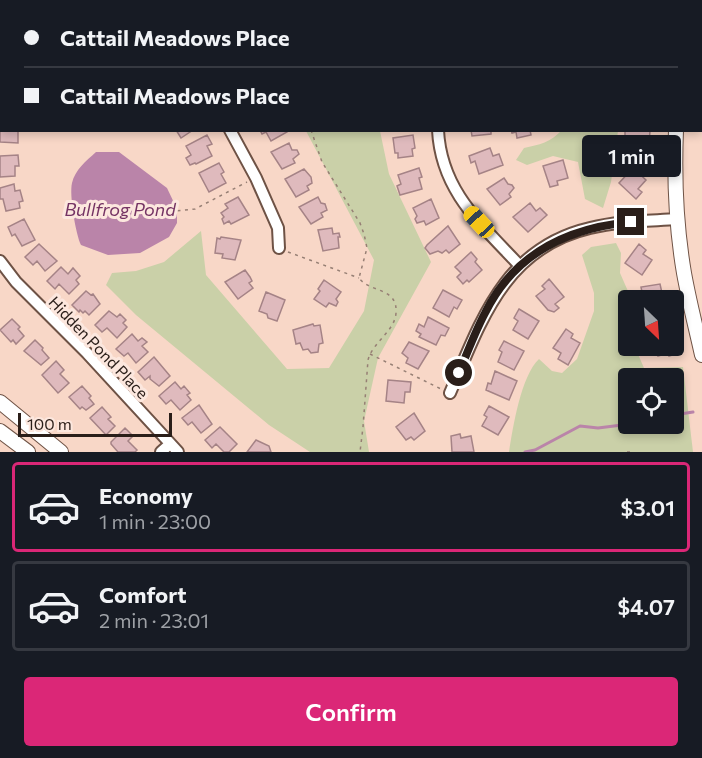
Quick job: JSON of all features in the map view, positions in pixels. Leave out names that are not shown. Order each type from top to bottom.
[{"type":"street","points":[[231,132],[256,178],[278,228],[279,248]]},
{"type":"street","points":[[438,132],[441,156],[455,192],[465,207],[520,266]]},
{"type":"street","points":[[676,132],[677,219],[684,274],[702,355]]},
{"type":"street","points":[[450,393],[484,313],[495,295],[520,266],[549,245],[587,229],[608,224],[677,219]]},
{"type":"street","name":"Hidden Pond Place","points":[[0,261],[16,282],[87,353],[174,448]]},
{"type":"street","points":[[0,402],[61,452]]},
{"type":"street","points":[[0,431],[28,452]]},
{"type":"street","points":[[161,452],[174,448]]},
{"type":"path","points":[[312,132],[322,162],[360,223],[364,234],[367,248],[359,278]]},
{"type":"path","points":[[174,216],[174,211],[195,209],[256,178]]},
{"type":"path","points":[[279,248],[359,278],[370,287],[389,293],[395,302],[396,314],[393,321],[369,354],[360,452]]},
{"type":"path","points":[[369,354],[450,393]]},
{"type":"green space","points":[[307,132],[380,132],[389,174],[431,262],[378,358],[364,421],[369,452],[310,452],[269,425],[136,315],[106,285],[112,273],[136,271],[164,262],[201,231],[206,275],[287,369],[329,368],[364,311],[374,260]]},
{"type":"green space","points":[[560,132],[618,132],[611,182],[603,208],[585,199],[578,162],[553,156],[527,165],[516,160],[524,148],[535,146]]},
{"type":"green space","points":[[616,243],[621,253],[620,273],[627,290],[618,290],[618,356],[639,356],[644,368],[618,368],[618,434],[684,434],[684,376],[693,452],[509,452],[519,402],[527,377],[533,367],[539,359],[552,371],[562,373],[577,359],[594,311],[594,293],[582,255],[591,247]]},
{"type":"water","name":"Bullfrog Pond","points":[[96,152],[119,152],[167,188],[177,209],[177,223],[169,237],[140,253],[108,255],[81,245],[71,196],[72,183],[78,170]]},
{"type":"building","points":[[0,132],[18,132],[18,143],[0,142]]},
{"type":"building","points":[[177,132],[190,132],[181,138]]},
{"type":"building","points":[[266,132],[287,132],[271,141]]},
{"type":"building","points":[[471,132],[491,132],[491,134],[472,136]]},
{"type":"building","points":[[516,132],[530,132],[531,135],[517,138]]},
{"type":"building","points":[[625,132],[650,132],[649,146],[629,145],[629,139],[625,139]]},
{"type":"building","points":[[207,135],[212,144],[207,146],[212,156],[190,165],[186,158],[191,155],[186,146]]},
{"type":"building","points":[[413,135],[415,148],[412,149],[413,156],[398,158],[393,138]]},
{"type":"building","points":[[289,143],[292,150],[297,150],[299,154],[293,159],[295,163],[282,169],[271,152]]},
{"type":"building","points":[[490,148],[493,156],[499,154],[503,165],[479,174],[475,161],[471,163],[469,156]]},
{"type":"building","points":[[18,155],[19,166],[15,166],[15,176],[0,177],[0,156]]},
{"type":"building","points":[[563,160],[568,178],[557,181],[558,185],[550,187],[543,166]]},
{"type":"building","points":[[219,163],[226,183],[209,192],[199,173]]},
{"type":"building","points":[[419,168],[422,189],[400,195],[397,186],[401,184],[398,175]]},
{"type":"building","points":[[633,168],[646,180],[638,189],[642,192],[636,199],[619,183]]},
{"type":"building","points":[[304,169],[311,177],[312,183],[307,186],[309,190],[296,197],[285,179]]},
{"type":"building","points":[[504,178],[514,188],[509,194],[511,197],[500,205],[487,189]]},
{"type":"building","points":[[14,184],[15,191],[20,190],[23,201],[19,202],[20,208],[6,211],[3,199],[0,199],[0,188]]},
{"type":"building","points":[[238,197],[249,215],[231,224],[229,221],[224,224],[222,219],[224,217],[221,213],[228,208],[225,204]]},
{"type":"building","points":[[318,197],[327,210],[321,213],[323,217],[311,224],[299,207]]},
{"type":"building","points":[[431,199],[439,218],[426,225],[424,221],[417,223],[415,219],[417,216],[413,208]]},
{"type":"building","points":[[530,203],[536,211],[540,208],[547,215],[528,232],[513,217]]},
{"type":"building","points":[[24,219],[35,240],[22,246],[15,234],[12,236],[8,227]]},
{"type":"building","points":[[448,226],[460,244],[449,253],[446,250],[442,253],[438,251],[430,254],[425,248]]},
{"type":"building","points":[[332,228],[333,234],[339,233],[339,248],[323,251],[318,230]]},
{"type":"building","points":[[217,238],[241,240],[235,260],[222,258],[223,254],[215,253]]},
{"type":"building","points":[[39,244],[57,261],[45,271],[37,261],[33,265],[25,257]]},
{"type":"building","points":[[639,244],[646,250],[643,254],[652,260],[642,275],[625,263]]},
{"type":"building","points":[[471,252],[477,259],[475,262],[482,270],[469,282],[467,280],[463,284],[457,277],[461,273],[455,267]]},
{"type":"building","points":[[61,267],[68,274],[73,268],[80,276],[76,280],[79,284],[69,294],[59,284],[55,289],[47,281]]},
{"type":"building","points":[[245,270],[252,281],[249,283],[253,288],[238,299],[225,282]]},
{"type":"building","points":[[549,279],[564,297],[555,304],[559,308],[554,312],[548,310],[536,296],[545,289],[542,286]]},
{"type":"building","points":[[324,280],[341,292],[336,299],[338,302],[336,306],[329,303],[326,307],[314,299]]},
{"type":"building","points":[[660,284],[661,290],[642,290],[641,287]]},
{"type":"building","points":[[443,290],[462,300],[457,309],[454,307],[449,317],[433,308]]},
{"type":"building","points":[[86,291],[93,294],[100,304],[89,315],[85,311],[83,313],[80,310],[79,312],[72,305]]},
{"type":"building","points":[[266,292],[285,300],[277,321],[259,311]]},
{"type":"building","points":[[519,309],[539,321],[528,339],[513,330],[518,321],[514,318]]},
{"type":"building","points":[[109,311],[117,317],[120,314],[126,320],[123,323],[127,327],[117,338],[107,328],[102,332],[95,325]]},
{"type":"building","points":[[428,317],[449,328],[445,336],[441,335],[436,345],[419,337],[421,334],[416,331],[419,324],[424,327]]},
{"type":"building","points":[[12,319],[20,327],[18,329],[24,336],[16,344],[0,330]]},
{"type":"building","points":[[313,324],[314,326],[320,325],[323,343],[319,344],[318,352],[311,353],[308,349],[303,350],[300,343],[296,344],[293,330]]},
{"type":"building","points":[[566,329],[573,334],[571,338],[580,343],[568,365],[558,359],[561,353],[553,348]]},
{"type":"building","points":[[132,334],[138,341],[142,338],[147,342],[142,346],[148,352],[136,363],[128,353],[124,356],[116,349]]},
{"type":"building","points":[[35,340],[49,358],[41,365],[24,351]]},
{"type":"building","points":[[504,341],[524,351],[514,370],[498,362],[502,352],[499,350]]},
{"type":"building","points":[[409,342],[429,351],[418,369],[406,363],[408,358],[402,353]]},
{"type":"building","points":[[154,357],[170,376],[159,386],[150,379],[150,376],[145,380],[138,372]]},
{"type":"building","points":[[56,361],[64,370],[60,374],[69,383],[58,393],[42,375]]},
{"type":"building","points":[[495,371],[517,381],[509,400],[486,390],[488,383],[491,384]]},
{"type":"building","points":[[388,380],[411,382],[410,392],[405,392],[404,403],[386,401]]},
{"type":"building","points":[[175,382],[181,389],[184,386],[190,393],[187,395],[191,400],[180,410],[171,400],[166,404],[159,396]]},
{"type":"building","points":[[82,386],[91,396],[89,398],[94,404],[86,410],[82,407],[80,409],[69,397]]},
{"type":"building","points":[[199,405],[212,424],[201,433],[192,422],[188,425],[182,418]]},
{"type":"building","points":[[489,406],[509,417],[498,435],[482,426]]},
{"type":"building","points":[[102,407],[111,417],[108,419],[115,426],[106,435],[90,418]]},
{"type":"building","points":[[414,413],[425,431],[414,440],[411,437],[406,440],[396,427]]},
{"type":"building","points":[[220,427],[237,444],[229,452],[224,452],[216,444],[212,448],[205,440]]},
{"type":"building","points":[[125,428],[133,436],[128,441],[137,450],[135,452],[118,452],[111,444]]},
{"type":"building","points":[[460,434],[461,438],[471,436],[474,452],[452,452],[451,436]]},
{"type":"building","points":[[256,440],[269,446],[271,452],[247,452]]},
{"type":"waterway","points":[[684,413],[693,412]]},
{"type":"waterway","points":[[525,452],[535,450],[580,426],[598,428],[618,426]]},
{"type":"route","points":[[459,373],[484,313],[507,279],[520,266],[549,245],[567,236],[608,224],[631,222]]}]
